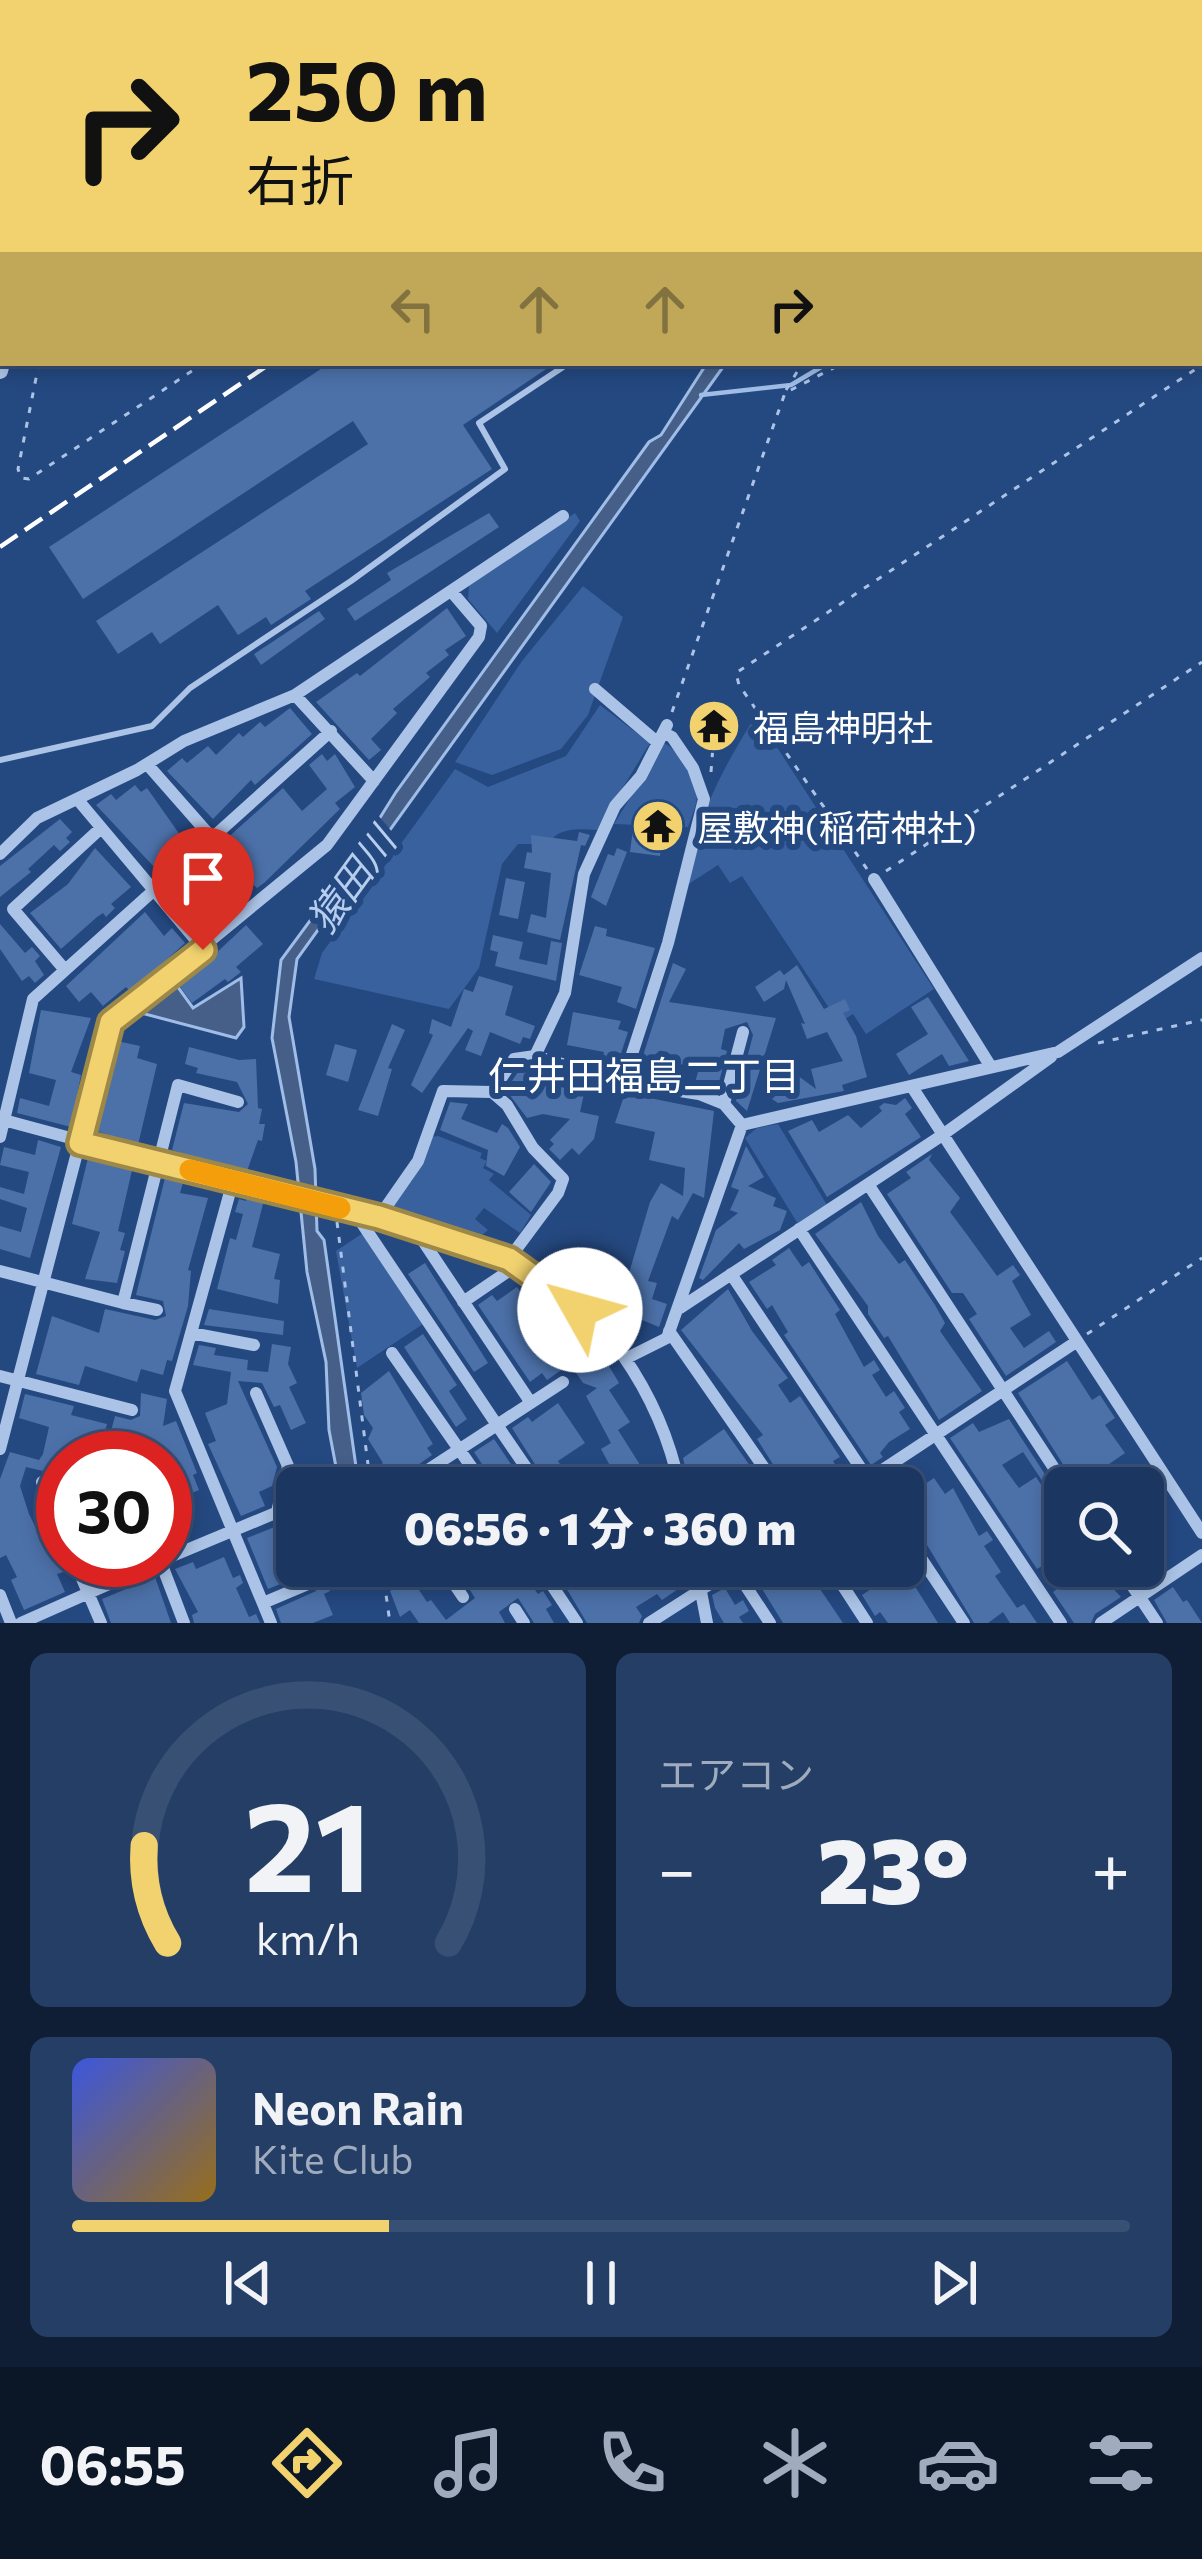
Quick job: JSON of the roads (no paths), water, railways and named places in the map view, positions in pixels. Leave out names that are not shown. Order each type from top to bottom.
[{"type":"street","points":[[0,854],[38,818],[184,741],[295,695],[563,516]]},
{"type":"street","points":[[0,1449],[111,1022],[327,845],[479,637],[481,626],[451,591]]},
{"type":"street","points":[[595,689],[672,736],[694,768],[704,799],[672,925],[623,1082]]},
{"type":"street","points":[[295,695],[374,781]]},
{"type":"street","points":[[0,1137],[33,999],[331,731]]},
{"type":"street","points":[[535,1056],[565,993],[584,874],[615,806],[641,776],[662,733]]},
{"type":"street","points":[[147,764],[212,838]]},
{"type":"street","points":[[78,800],[203,950]]},
{"type":"street","points":[[64,970],[13,909],[101,828]]},
{"type":"street","points":[[874,879],[992,1066]]},
{"type":"street","points":[[679,1308],[1202,958]]},
{"type":"street","points":[[724,1104],[743,1032]]},
{"type":"street","points":[[742,1126],[1058,1052]]},
{"type":"street","points":[[492,1092],[514,1058],[535,1056],[623,1082],[700,1094],[724,1104],[742,1126]]},
{"type":"street","points":[[123,1303],[178,1085],[238,1102]]},
{"type":"street","points":[[911,1087],[1202,1533]]},
{"type":"street","points":[[379,1217],[418,1161],[443,1091],[492,1092],[507,1105],[524,1136],[563,1179],[514,1261],[464,1302]]},
{"type":"street","points":[[2,1119],[80,1143],[379,1217],[514,1261],[580,1310],[627,1358],[660,1419],[674,1467]]},
{"type":"street","points":[[627,1358],[667,1338],[742,1126]]},
{"type":"street","points":[[233,1181],[175,1391],[271,1623]]},
{"type":"street","points":[[868,1184],[1053,1467]]},
{"type":"street","points":[[355,1213],[525,1467]]},
{"type":"street","points":[[415,1229],[531,1402]]},
{"type":"street","points":[[799,1229],[1061,1623]]},
{"type":"street","points":[[0,1271],[157,1310]]},
{"type":"street","points":[[731,1274],[854,1467]]},
{"type":"street","points":[[669,1331],[763,1467]]},
{"type":"street","points":[[191,1333],[254,1345]]},
{"type":"street","points":[[891,1467],[1076,1342]]},
{"type":"street","points":[[392,1353],[472,1467]]},
{"type":"street","points":[[0,1376],[132,1410]]},
{"type":"street","points":[[432,1467],[562,1382]]},
{"type":"street","points":[[256,1393],[288,1467]]},
{"type":"street","points":[[192,1547],[276,1512]]},
{"type":"street","points":[[1101,1623],[1202,1555]]},
{"type":"street","points":[[924,1563],[964,1623]]},
{"type":"street","points":[[86,1587],[101,1623]]},
{"type":"street","points":[[21,1623],[106,1587]]},
{"type":"street","points":[[171,1587],[184,1623]]},
{"type":"street","points":[[263,1603],[301,1587]]},
{"type":"street","points":[[456,1587],[463,1597]]},
{"type":"street","points":[[553,1587],[577,1623]]},
{"type":"street","points":[[699,1587],[706,1623]]},
{"type":"street","points":[[649,1623],[706,1587]]},
{"type":"street","points":[[748,1587],[770,1623]]},
{"type":"street","points":[[844,1587],[867,1623]]},
{"type":"street","points":[[1133,1587],[1156,1623]]},
{"type":"street","points":[[0,1595],[11,1623]]},
{"type":"street","points":[[515,1609],[524,1623]]},
{"type":"lane","points":[[0,760],[152,726],[190,688],[351,581],[505,469],[479,423],[564,366]]},
{"type":"water","name":"猿田川","points":[[705,366],[724,366],[297,959],[289,1017],[315,1169],[317,1231],[324,1240],[356,1467],[336,1467],[326,1362],[307,1272],[296,1162],[272,1038],[281,960],[649,442],[661,435]]},
{"type":"water","points":[[241,978],[244,1027],[236,1038],[145,1014],[143,1007],[175,983],[193,1008]]},
{"type":"waterway","points":[[701,395],[791,385],[823,366]]},
{"type":"railway","points":[[0,547],[267,366]]},
{"type":"place","name":"福島神明社","points":[[714,726]]},
{"type":"place","name":"屋敷神(稲荷神社)","points":[[658,826]]},
{"type":"district","name":"仁井田福島二丁目","points":[[644,1074]]}]
